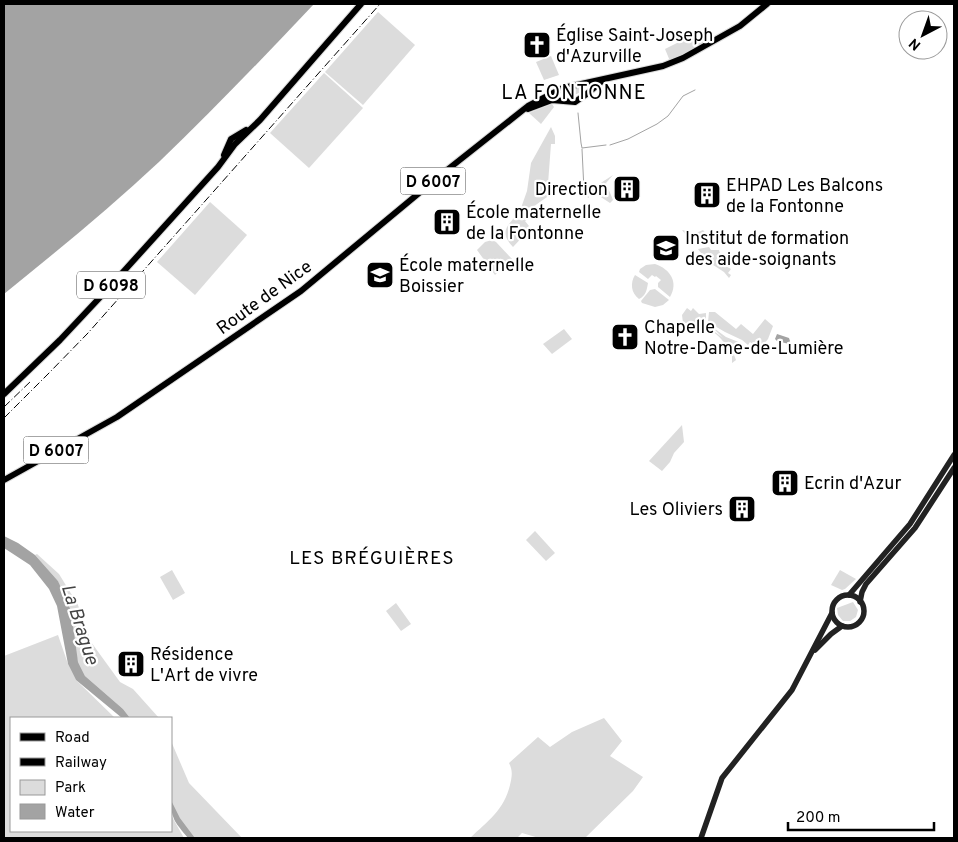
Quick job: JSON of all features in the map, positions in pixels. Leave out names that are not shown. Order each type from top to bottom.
[{"type":"main road","name":"D 6098","points":[[4,394],[73,326],[213,171],[234,141],[263,114],[361,4]]},
{"type":"main road","name":"D 6007","points":[[522,111],[534,102],[556,91],[663,66],[684,58],[740,26],[768,4]]},
{"type":"main road","name":"D 6007","points":[[522,111],[552,100],[574,102],[593,89],[602,80]]},
{"type":"main road","points":[[588,83],[593,89]]},
{"type":"main road","points":[[580,98],[586,92],[588,83]]},
{"type":"main road","points":[[560,100],[564,91],[571,87]]},
{"type":"main road","name":"Route de Nice","points":[[4,480],[117,417],[301,291],[442,174],[522,111]]},
{"type":"street","points":[[701,838],[722,778],[792,690],[832,613],[833,606],[838,599],[849,595],[910,524],[954,455]]},
{"type":"street","points":[[812,653],[842,626],[852,626],[859,622],[863,612],[860,602],[862,592],[869,580],[915,528],[954,468]]},
{"type":"street","points":[[849,595],[854,596],[860,602]]},
{"type":"street","points":[[832,613],[836,621],[842,626]]},
{"type":"green space","points":[[378,12],[415,45],[363,105],[325,72]]},
{"type":"green space","points":[[701,31],[709,40],[670,61],[665,49]]},
{"type":"green space","points":[[551,56],[559,75],[544,80],[536,62]]},
{"type":"green space","points":[[324,73],[363,108],[309,168],[270,133]]},
{"type":"green space","points":[[581,86],[584,90],[572,96],[564,97],[565,92]]},
{"type":"green space","points":[[552,104],[554,107],[541,124],[529,113]]},
{"type":"green space","points":[[551,127],[555,136],[555,144],[551,144],[547,197],[530,209],[536,218],[521,208],[527,191],[531,163]]},
{"type":"green space","points":[[613,175],[606,183],[613,200],[610,203],[590,190]]},
{"type":"green space","points":[[210,202],[247,235],[195,295],[157,262]]},
{"type":"green space","points":[[519,212],[528,219],[525,221],[529,226],[527,228],[529,230],[513,247],[505,233],[508,225]]},
{"type":"green space","points":[[682,230],[696,233],[703,230],[706,234],[694,237],[695,246]]},
{"type":"green space","points":[[492,240],[512,259],[495,275],[477,250],[485,242]]},
{"type":"green space","points":[[709,247],[711,250],[719,250],[720,253],[718,254],[722,258],[721,263],[731,269],[728,273],[731,275],[729,278],[724,272],[707,261],[698,249]]},
{"type":"green space","points":[[655,264],[665,269],[672,277],[674,286],[670,297],[658,287],[658,283],[661,280],[652,275],[648,279],[639,272],[646,265]]},
{"type":"green space","points":[[635,275],[648,283],[645,294],[639,299],[634,294],[632,288],[632,281]]},
{"type":"green space","points":[[655,289],[669,300],[663,305],[655,307],[642,303],[641,301],[650,290]]},
{"type":"green space","points":[[687,308],[691,311],[693,308],[699,314],[706,313],[706,323],[683,323],[682,315]]},
{"type":"green space","points":[[709,312],[715,312],[736,329],[741,324],[753,334],[765,319],[773,326],[768,339],[759,350],[750,342],[748,345],[708,322]]},
{"type":"green space","points":[[702,324],[723,338],[711,326],[726,337],[741,343],[742,345],[734,355],[736,360],[732,363],[732,348],[727,342],[731,349],[730,355],[726,345],[720,338],[702,326]]},
{"type":"green space","points":[[564,329],[572,339],[552,354],[543,344]]},
{"type":"green space","points":[[682,425],[684,442],[662,471],[649,461]]},
{"type":"green space","points":[[535,531],[555,553],[546,561],[526,540]]},
{"type":"green space","points":[[37,554],[59,574],[78,605],[91,642],[120,682],[133,689],[158,717],[129,717],[123,709],[85,676],[78,662],[58,581],[35,555]]},
{"type":"green space","points":[[172,570],[185,593],[173,600],[160,577]]},
{"type":"green space","points":[[840,570],[856,579],[842,590],[831,585]]},
{"type":"green space","points":[[853,602],[858,610],[856,617],[850,621],[843,621],[838,615],[837,608]]},
{"type":"green space","points":[[396,603],[411,624],[401,631],[386,611]]},
{"type":"green space","points":[[58,635],[76,680],[114,717],[10,717],[10,832],[172,832],[172,817],[184,838],[4,838],[4,656]]},
{"type":"green space","points":[[604,718],[622,741],[610,756],[643,777],[633,791],[585,838],[539,838],[522,833],[517,838],[470,838],[489,820],[504,801],[511,779],[512,771],[509,763],[538,737],[550,747],[572,732]]},
{"type":"green space","points":[[172,743],[189,783],[242,838],[195,838],[180,818],[172,802]]},
{"type":"water","points":[[4,4],[314,4],[160,161],[103,212],[4,294]]},
{"type":"water","points":[[777,334],[789,338],[789,344],[777,341],[775,339]]},
{"type":"water","points":[[4,536],[35,555],[58,581],[71,611],[78,662],[85,676],[123,709],[129,717],[121,717],[76,680],[68,664],[57,606],[49,589],[30,565],[4,548]]},
{"type":"water","points":[[172,802],[180,818],[195,838],[188,838],[173,817]]},
{"type":"waterway","points":[[610,145],[628,139],[657,124],[668,116],[683,96],[695,90]]},
{"type":"waterway","points":[[578,113],[582,148],[606,145]]},
{"type":"waterway","points":[[582,149],[584,190],[588,197]]},
{"type":"railway","points":[[4,418],[88,333],[380,4]]},
{"type":"railway","points":[[4,407],[31,381]]},
{"type":"place","name":"Église Saint-Joseph d'Azurville","points":[[537,45]]},
{"type":"place","name":"Direction","points":[[627,189]]},
{"type":"place","name":"EHPAD Les Balcons de la Fontonne","points":[[707,195]]},
{"type":"place","name":"École maternelle de la Fontonne","points":[[447,222]]},
{"type":"place","name":"Institut de formation des aide-soignants","points":[[666,248]]},
{"type":"place","name":"École maternelle Boissier","points":[[380,275]]},
{"type":"place","name":"Chapelle Notre-Dame-de-Lumière","points":[[625,337]]},
{"type":"place","name":"Ecrin d'Azur","points":[[785,483]]},
{"type":"place","name":"Les Oliviers","points":[[742,509]]},
{"type":"place","name":"Résidence L'Art de vivre","points":[[131,664]]},
{"type":"district","name":"LA FONTONNE","points":[[574,92]]},
{"type":"district","name":"LES BRÉGUIÈRES","points":[[372,557]]},
{"type":"water label","name":"La Brague","points":[[81,624]]}]
